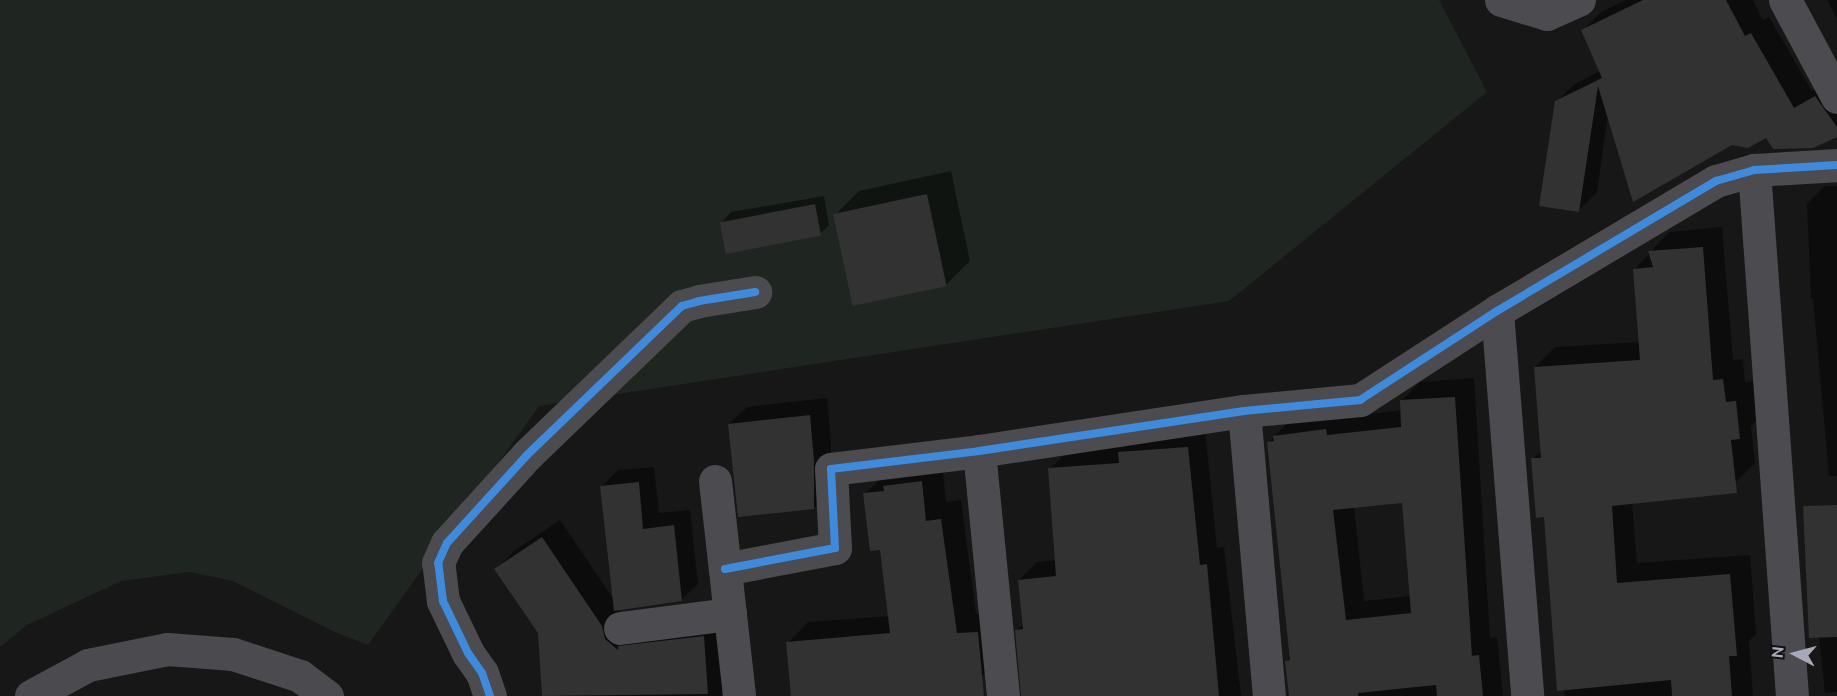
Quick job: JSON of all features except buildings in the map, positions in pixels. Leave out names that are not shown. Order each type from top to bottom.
[{"type":"street","points":[[1501,0],[1547,15],[1579,0]]},
{"type":"street","points":[[1785,0],[1837,97]]},
{"type":"street","points":[[725,569],[835,548],[831,469],[979,451],[1244,411],[1360,400],[1497,310],[1716,182],[1754,170],[1837,165]]},
{"type":"street","points":[[1754,170],[1792,696]]},
{"type":"street","points":[[490,696],[482,673],[468,653],[443,601],[438,563],[447,543],[527,455],[682,306],[755,292]]},
{"type":"street","points":[[1497,310],[1527,696]]},
{"type":"street","points":[[1244,411],[1269,696]]},
{"type":"street","points":[[979,451],[1003,696]]},
{"type":"street","points":[[715,481],[739,696]]},
{"type":"street","points":[[620,628],[730,614]]},
{"type":"street","points":[[31,696],[88,665],[167,649],[233,654],[300,676],[327,696]]},
{"type":"shaded area","points":[[0,0],[1439,0],[1487,92],[1229,301],[539,406],[368,645],[337,633],[233,581],[189,572],[121,581],[27,625],[0,647]]},
{"type":"cycle path","points":[[725,569],[835,548],[831,469],[979,451],[1244,411],[1360,400],[1497,311],[1716,181],[1754,170],[1837,165]]},
{"type":"cycle path","points":[[490,696],[482,673],[468,653],[443,601],[438,563],[447,543],[527,455],[682,306],[755,292]]}]
